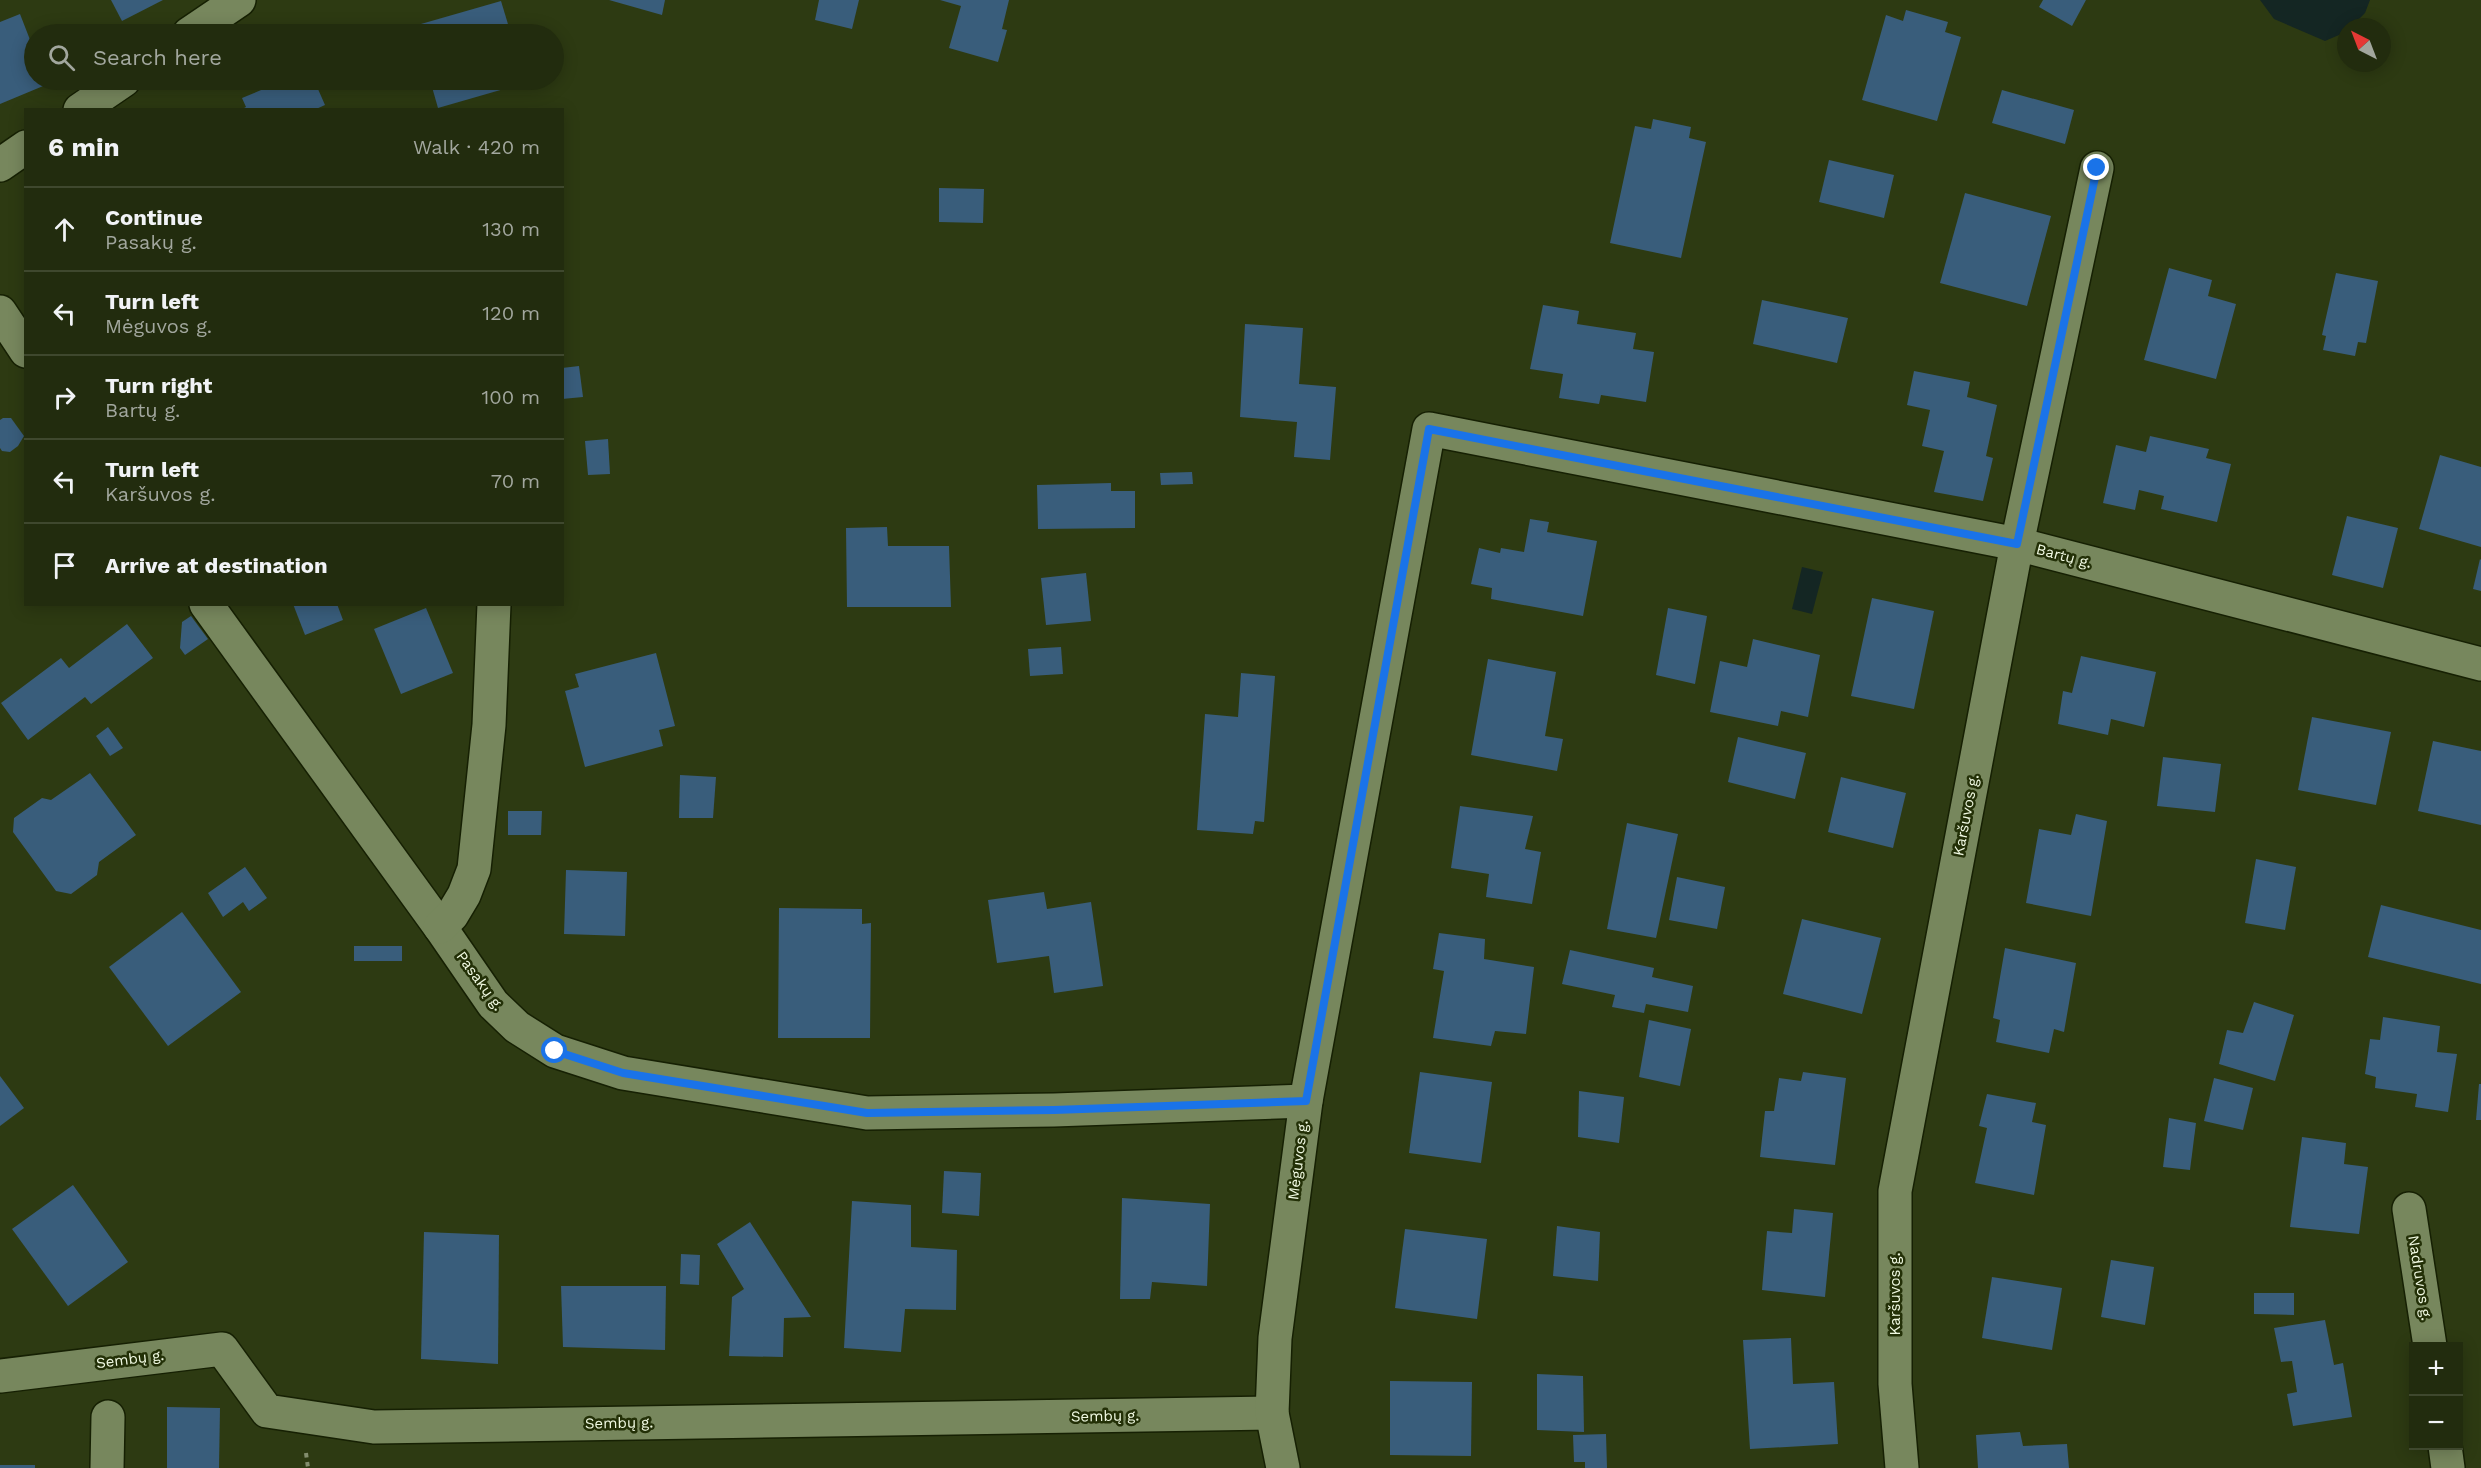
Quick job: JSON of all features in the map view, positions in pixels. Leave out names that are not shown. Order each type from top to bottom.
[{"type":"street","points":[[204,24],[239,0]]},
{"type":"street","points":[[83,108],[109,90]]},
{"type":"street","points":[[0,165],[24,148]]},
{"type":"street","name":"Karšuvos g.","points":[[1902,1468],[1895,1384],[1895,1191],[2017,544],[2097,168]]},
{"type":"street","points":[[0,312],[24,348]]},
{"type":"street","name":"Bartų g.","points":[[1429,429],[2017,544],[2481,664]]},
{"type":"street","name":"Mėguvos g.","points":[[1283,1468],[1272,1413],[1275,1338],[1306,1101],[1429,429]]},
{"type":"street","name":"Pasakų g.","points":[[207,606],[440,927],[493,1004],[517,1027],[555,1051],[623,1073],[867,1113],[1065,1110],[1306,1101]]},
{"type":"street","points":[[440,927],[452,915],[464,895],[474,869],[489,725],[494,606]]},
{"type":"street","name":"Nadruvos g.","points":[[2409,1209],[2429,1342]]},
{"type":"street","name":"Sembų g.","points":[[0,1376],[222,1348],[267,1411],[374,1427],[1272,1413]]},
{"type":"street","points":[[107,1468],[108,1417]]},
{"type":"street","points":[[2446,1450],[2448,1468]]},
{"type":"water","points":[[2260,0],[2370,0],[2365,13],[2360,18],[2337,18],[2337,36],[2325,41],[2274,19]]},
{"type":"water","points":[[1802,567],[1823,572],[1812,614],[1792,609]]},
{"type":"building","points":[[111,0],[163,0],[122,21]]},
{"type":"building","points":[[609,0],[665,0],[662,15]]},
{"type":"building","points":[[819,0],[859,0],[852,29],[815,20]]},
{"type":"building","points":[[940,0],[1009,0],[1002,29],[1007,30],[998,62],[949,48],[961,6]]},
{"type":"building","points":[[2043,0],[2086,0],[2072,26],[2039,7]]},
{"type":"building","points":[[501,1],[508,24],[421,24]]},
{"type":"building","points":[[1906,10],[1948,22],[1945,32],[1961,37],[1937,121],[1862,100],[1886,15],[1903,21]]},
{"type":"building","points":[[20,14],[24,24],[24,90],[34,90],[0,104],[0,22]]},
{"type":"building","points":[[261,90],[318,90],[325,105],[318,108],[244,108],[246,107],[242,98]]},
{"type":"building","points":[[433,90],[501,90],[438,108]]},
{"type":"building","points":[[2002,90],[2074,110],[2065,144],[1992,123]]},
{"type":"building","points":[[1653,119],[1691,127],[1689,138],[1706,142],[1681,258],[1610,243],[1635,126],[1651,129]]},
{"type":"building","points":[[1829,160],[1894,175],[1884,218],[1819,202]]},
{"type":"building","points":[[939,188],[984,189],[983,223],[939,222]]},
{"type":"building","points":[[1965,193],[2051,216],[2027,306],[1940,283]]},
{"type":"building","points":[[2169,268],[2212,280],[2208,296],[2236,304],[2216,379],[2144,360]]},
{"type":"building","points":[[2336,273],[2378,281],[2366,343],[2358,342],[2355,356],[2323,350],[2326,336],[2322,335]]},
{"type":"building","points":[[1762,300],[1848,318],[1837,363],[1753,344]]},
{"type":"building","points":[[1543,305],[1579,311],[1577,324],[1636,333],[1633,349],[1654,352],[1646,402],[1601,395],[1599,404],[1559,398],[1563,374],[1530,369]]},
{"type":"building","points":[[1245,324],[1303,328],[1299,384],[1336,387],[1330,460],[1294,457],[1297,422],[1240,417]]},
{"type":"building","points":[[579,366],[583,397],[564,399],[564,368]]},
{"type":"building","points":[[1914,371],[1970,382],[1967,397],[1997,405],[1986,456],[1993,458],[1983,501],[1934,492],[1944,451],[1922,446],[1930,410],[1907,405]]},
{"type":"building","points":[[11,418],[24,436],[18,446],[10,452],[2,451],[0,448],[0,420]]},
{"type":"building","points":[[2150,436],[2209,449],[2206,458],[2231,464],[2217,522],[2161,509],[2164,496],[2139,490],[2135,510],[2103,503],[2116,445],[2146,452]]},
{"type":"building","points":[[608,439],[610,474],[588,475],[585,441]]},
{"type":"building","points":[[2440,455],[2481,467],[2481,547],[2419,529]]},
{"type":"building","points":[[1192,472],[1193,484],[1161,485],[1160,473]]},
{"type":"building","points":[[1111,483],[1111,491],[1135,491],[1135,528],[1038,529],[1037,485]]},
{"type":"building","points":[[2347,516],[2398,528],[2383,588],[2332,575]]},
{"type":"building","points":[[1530,519],[1549,522],[1547,532],[1597,541],[1583,616],[1491,599],[1492,588],[1471,584],[1479,548],[1500,553],[1501,548],[1524,552]]},
{"type":"building","points":[[887,527],[888,546],[949,546],[951,607],[847,607],[846,528]]},
{"type":"building","points":[[2481,560],[2481,591],[2473,589]]},
{"type":"building","points":[[1086,573],[1091,621],[1046,625],[1041,578]]},
{"type":"building","points":[[1872,598],[1934,611],[1914,709],[1851,696]]},
{"type":"building","points":[[294,606],[338,606],[343,620],[305,635]]},
{"type":"building","points":[[426,608],[453,673],[401,694],[374,629]]},
{"type":"building","points":[[1668,608],[1707,616],[1695,684],[1656,675]]},
{"type":"building","points":[[191,616],[208,639],[185,655],[180,648],[182,622]]},
{"type":"building","points":[[127,624],[153,658],[91,704],[85,697],[28,740],[1,703],[61,658],[69,668]]},
{"type":"building","points":[[1753,639],[1820,655],[1808,717],[1781,711],[1778,726],[1710,712],[1720,661],[1747,667]]},
{"type":"building","points":[[1061,647],[1063,674],[1030,676],[1028,649]]},
{"type":"building","points":[[656,653],[675,726],[659,730],[663,746],[585,767],[565,691],[579,687],[575,674]]},
{"type":"building","points":[[2081,656],[2156,672],[2144,727],[2111,719],[2108,735],[2058,724],[2063,691],[2072,693]]},
{"type":"building","points":[[1488,659],[1556,672],[1545,736],[1563,739],[1557,771],[1471,755]]},
{"type":"building","points":[[1241,673],[1275,676],[1264,822],[1255,821],[1253,834],[1197,830],[1205,714],[1238,717]]},
{"type":"building","points":[[2312,717],[2391,732],[2376,805],[2298,790]]},
{"type":"building","points":[[108,727],[123,748],[110,756],[96,736]]},
{"type":"building","points":[[1738,737],[1806,753],[1795,799],[1728,782]]},
{"type":"building","points":[[2433,741],[2481,751],[2481,825],[2418,811]]},
{"type":"building","points":[[2163,757],[2221,764],[2215,812],[2157,806]]},
{"type":"building","points":[[90,773],[136,835],[99,862],[97,875],[71,894],[56,891],[13,832],[14,818],[42,798],[51,800]]},
{"type":"building","points":[[680,775],[716,777],[713,818],[679,818]]},
{"type":"building","points":[[1841,777],[1906,793],[1893,848],[1828,832]]},
{"type":"building","points":[[1460,806],[1533,816],[1525,849],[1541,852],[1532,904],[1486,897],[1489,874],[1451,868]]},
{"type":"building","points":[[508,811],[542,811],[541,835],[508,835]]},
{"type":"building","points":[[2076,814],[2107,821],[2091,916],[2026,903],[2039,829],[2071,835]]},
{"type":"building","points":[[1627,823],[1678,834],[1656,938],[1607,929]]},
{"type":"building","points":[[2256,859],[2296,867],[2285,930],[2245,923]]},
{"type":"building","points":[[245,867],[267,898],[249,911],[243,902],[223,917],[208,893]]},
{"type":"building","points":[[566,870],[627,872],[625,936],[564,934]]},
{"type":"building","points":[[1677,877],[1725,887],[1717,929],[1669,920]]},
{"type":"building","points":[[1044,892],[1047,909],[1091,902],[1103,986],[1054,993],[1049,956],[997,963],[988,900]]},
{"type":"building","points":[[2381,905],[2481,930],[2481,984],[2368,957]]},
{"type":"building","points":[[779,908],[862,909],[862,924],[871,923],[870,1038],[778,1038]]},
{"type":"building","points":[[182,912],[241,992],[168,1046],[109,967]]},
{"type":"building","points":[[1802,919],[1881,938],[1862,1014],[1783,994]]},
{"type":"building","points":[[1439,933],[1485,939],[1484,959],[1534,967],[1526,1034],[1495,1031],[1491,1046],[1433,1038],[1444,971],[1433,969]]},
{"type":"building","points":[[354,946],[402,946],[402,961],[354,961]]},
{"type":"building","points":[[2005,948],[2076,963],[2064,1032],[2054,1029],[2049,1053],[1996,1042],[2000,1020],[1993,1018]]},
{"type":"building","points":[[1570,950],[1654,968],[1652,977],[1693,986],[1688,1012],[1646,1004],[1644,1013],[1612,1007],[1615,995],[1562,984]]},
{"type":"building","points":[[2254,1002],[2294,1015],[2275,1081],[2219,1064],[2227,1030],[2243,1033]]},
{"type":"building","points":[[2383,1017],[2440,1026],[2437,1052],[2457,1054],[2448,1112],[2415,1107],[2417,1094],[2375,1088],[2376,1077],[2365,1074],[2370,1039],[2380,1040]]},
{"type":"building","points":[[1649,1020],[1691,1029],[1680,1086],[1639,1077]]},
{"type":"building","points":[[1420,1072],[1492,1082],[1481,1163],[1409,1153]]},
{"type":"building","points":[[1803,1072],[1846,1078],[1835,1165],[1760,1157],[1765,1111],[1774,1111],[1779,1078],[1801,1081]]},
{"type":"building","points":[[0,1076],[24,1108],[0,1126]]},
{"type":"building","points":[[2214,1078],[2253,1088],[2243,1130],[2204,1121]]},
{"type":"building","points":[[2479,1084],[2481,1084],[2481,1120],[2476,1120]]},
{"type":"building","points":[[1579,1091],[1624,1097],[1619,1143],[1578,1137]]},
{"type":"building","points":[[1987,1094],[2036,1103],[2032,1122],[2046,1125],[2034,1195],[1975,1183],[1987,1128],[1979,1126]]},
{"type":"building","points":[[2169,1118],[2196,1123],[2190,1170],[2163,1167]]},
{"type":"building","points":[[2302,1137],[2346,1143],[2344,1164],[2368,1167],[2359,1234],[2290,1227]]},
{"type":"building","points":[[944,1171],[981,1173],[979,1216],[942,1213]]},
{"type":"building","points":[[73,1185],[128,1262],[68,1306],[12,1229]]},
{"type":"building","points":[[1122,1198],[1210,1204],[1207,1286],[1152,1282],[1150,1299],[1120,1299]]},
{"type":"building","points":[[852,1201],[911,1205],[911,1247],[957,1250],[956,1310],[905,1309],[901,1352],[844,1348]]},
{"type":"building","points":[[1794,1209],[1833,1213],[1825,1297],[1762,1290],[1767,1231],[1792,1233]]},
{"type":"building","points":[[750,1222],[811,1317],[784,1318],[783,1357],[729,1356],[732,1297],[744,1289],[717,1244]]},
{"type":"building","points":[[1557,1226],[1600,1232],[1598,1281],[1553,1276]]},
{"type":"building","points":[[1405,1229],[1487,1239],[1477,1319],[1395,1308]]},
{"type":"building","points":[[424,1232],[499,1235],[498,1364],[421,1359]]},
{"type":"building","points":[[681,1254],[700,1255],[699,1285],[680,1284]]},
{"type":"building","points":[[2111,1260],[2154,1267],[2145,1325],[2101,1317]]},
{"type":"building","points":[[1992,1277],[2062,1288],[2052,1350],[1982,1338]]},
{"type":"building","points":[[561,1286],[666,1286],[665,1350],[563,1347]]},
{"type":"building","points":[[2254,1293],[2294,1293],[2294,1315],[2254,1314]]},
{"type":"building","points":[[2325,1320],[2334,1365],[2343,1363],[2352,1417],[2293,1426],[2287,1394],[2297,1392],[2292,1361],[2281,1362],[2274,1328]]},
{"type":"building","points":[[1791,1338],[1793,1384],[1834,1382],[1838,1444],[1750,1449],[1743,1340]]},
{"type":"building","points":[[1537,1374],[1583,1376],[1584,1432],[1537,1430]]},
{"type":"building","points":[[1390,1381],[1472,1382],[1471,1456],[1390,1455]]},
{"type":"building","points":[[167,1407],[220,1408],[219,1468],[167,1468]]},
{"type":"building","points":[[2020,1432],[2023,1446],[2067,1444],[2069,1468],[1978,1468],[1976,1435]]},
{"type":"building","points":[[1606,1434],[1607,1468],[1585,1468],[1585,1462],[1574,1462],[1573,1435]]},
{"type":"building","points":[[0,1465],[35,1465],[35,1468],[0,1468]]},
{"type":"route","points":[[555,1051],[623,1073],[867,1113],[1054,1110],[1306,1101],[1429,429],[2017,544],[2097,168]]}]
